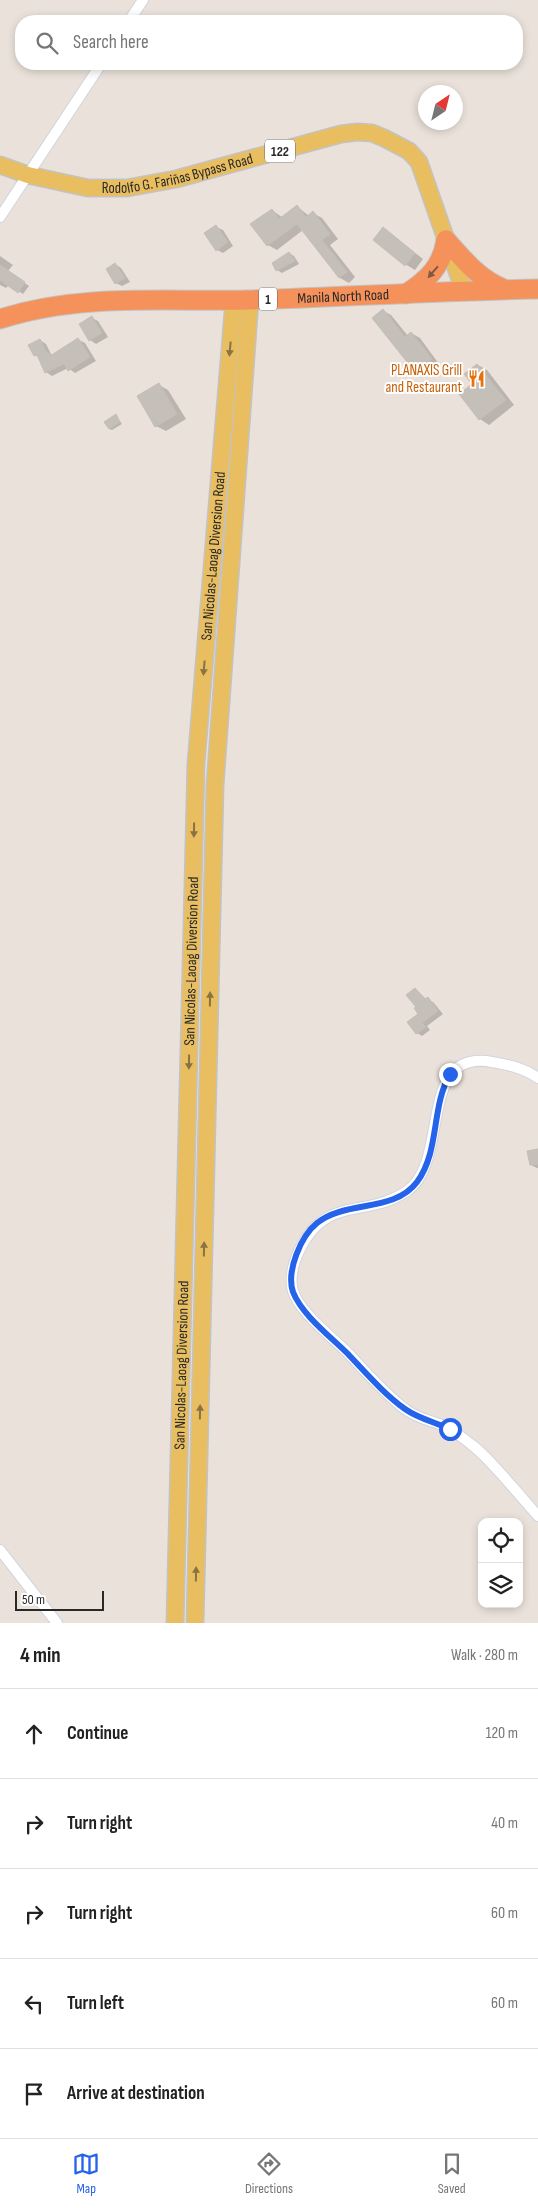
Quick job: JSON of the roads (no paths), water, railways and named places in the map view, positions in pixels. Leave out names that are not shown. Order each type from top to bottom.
[{"type":"highway","points":[[446,240],[481,277],[490,284],[505,290]]},
{"type":"highway","points":[[406,294],[422,283],[437,267],[442,259],[446,240]]},
{"type":"highway","name":"Manila North Road","points":[[0,319],[24,311],[68,304],[113,300],[242,300],[538,289]]},
{"type":"main road","name":"Rodolfo G. Fariñas Bypass Road","points":[[0,165],[28,175],[88,188],[126,188],[176,180],[341,134],[357,132],[372,134],[399,144],[419,162],[464,291]]},
{"type":"main road","name":"San Nicolas-Laoag Diversion Road","points":[[175,1623],[196,764],[242,300]]},
{"type":"main road","name":"San Nicolas-Laoag Diversion Road","points":[[195,1623],[215,785],[242,300]]},
{"type":"street","points":[[133,15],[143,0]]},
{"type":"street","points":[[0,217],[97,70]]},
{"type":"street","points":[[538,1078],[528,1071],[510,1065],[487,1061],[474,1061],[458,1067],[450,1074],[443,1086],[428,1159],[416,1184],[406,1192],[389,1199],[371,1206],[344,1210],[317,1223],[310,1231],[296,1256],[292,1272],[292,1282],[293,1292],[302,1307],[369,1376],[404,1409],[416,1416],[450,1429],[477,1449],[538,1516]]},
{"type":"street","points":[[0,1550],[57,1623]]},
{"type":"place","name":"PLANAXIS Grill and Restaurant","points":[[476,379]]}]
